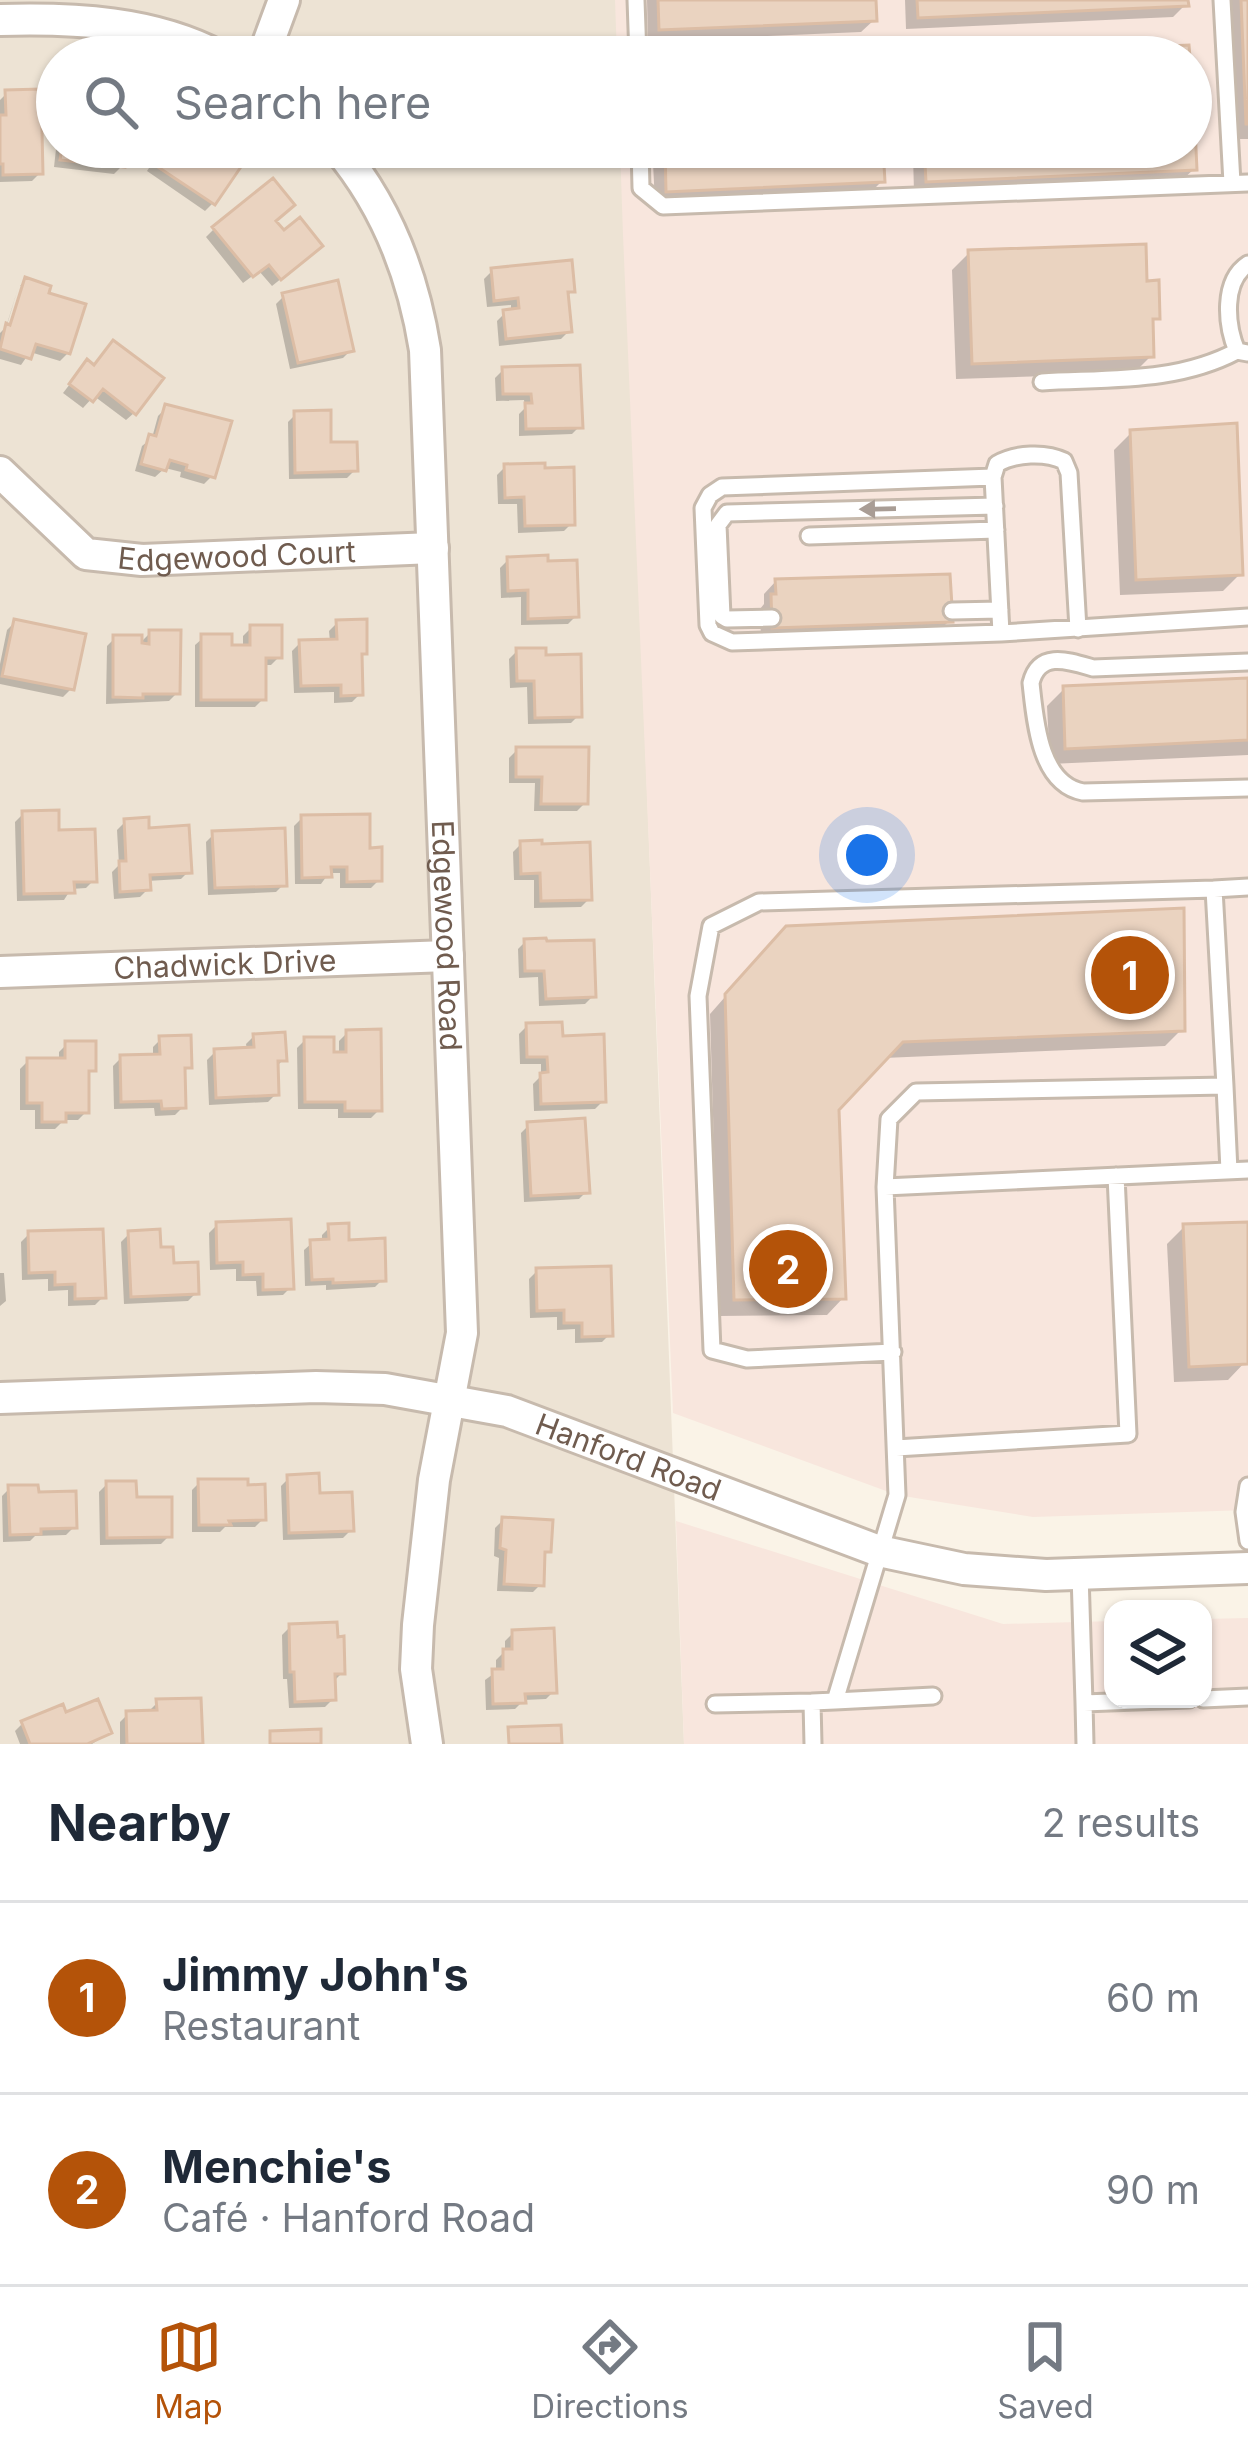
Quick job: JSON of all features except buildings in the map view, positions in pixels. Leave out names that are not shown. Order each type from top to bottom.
[{"type":"street","points":[[271,36],[284,0]]},
{"type":"street","points":[[0,20],[107,23],[165,36]]},
{"type":"street","name":"Edgewood Road","points":[[353,168],[382,210],[405,262],[425,350],[462,1333],[434,1480],[418,1625],[416,1669],[427,1744]]},
{"type":"street","name":"Edgewood Court","points":[[0,472],[86,554],[142,560],[433,548]]},
{"type":"street","name":"Chadwick Drive","points":[[0,972],[448,956]]},
{"type":"street","name":"Hanford Road","points":[[0,1398],[316,1387],[385,1389],[507,1411],[879,1551],[964,1569],[1046,1575],[1248,1568]]},
{"type":"lane","points":[[636,0],[637,36]]},
{"type":"lane","points":[[641,168],[641,188],[663,206],[1240,183],[1222,0]]},
{"type":"lane","points":[[1042,382],[1171,374],[1209,366],[1242,352],[1232,338],[1229,284],[1248,264]]},
{"type":"lane","points":[[1001,632],[993,477],[997,464],[1007,458],[1053,456],[1064,461],[1069,472],[1078,629]]},
{"type":"lane","points":[[993,477],[722,488],[710,495],[703,508],[712,634],[732,642],[1078,629],[1248,617]]},
{"type":"lane","points":[[772,618],[722,616],[718,525],[727,513],[995,506]]},
{"type":"lane","points":[[809,536],[996,530]]},
{"type":"lane","points":[[952,611],[1000,610]]},
{"type":"lane","points":[[1248,662],[1093,668],[1050,661],[1040,665],[1031,682],[1044,753],[1070,790],[1248,788]]},
{"type":"lane","points":[[893,1352],[746,1359],[712,1349],[698,997],[711,926],[759,902],[1248,886]]},
{"type":"lane","points":[[1214,889],[1228,1171]]},
{"type":"lane","points":[[835,1701],[897,1495],[885,1187],[889,1119],[916,1092],[1225,1086]]},
{"type":"lane","points":[[885,1187],[1248,1170]]},
{"type":"lane","points":[[896,1448],[1127,1434],[1116,1176]]},
{"type":"lane","points":[[1248,1486],[1244,1512],[1248,1541]]},
{"type":"lane","points":[[1080,1574],[1085,1744]]},
{"type":"lane","points":[[715,1704],[933,1696]]},
{"type":"lane","points":[[1212,1699],[1248,1697]]},
{"type":"lane","points":[[1084,1702],[1104,1701]]},
{"type":"lane","points":[[812,1702],[813,1744]]},
{"type":"shaded area","points":[[0,0],[616,0],[617,36],[36,36],[36,168],[623,168],[684,1744],[0,1744]]},
{"type":"shaded area","points":[[615,0],[1248,0],[1248,1510],[1033,1517],[897,1495],[673,1413],[621,168],[1212,168],[1212,36],[616,36]]},
{"type":"shaded area","points":[[676,1521],[1003,1624],[1104,1621],[1104,1708],[1212,1708],[1212,1619],[1248,1618],[1248,1744],[684,1744]]},
{"type":"place","name":"Jimmy John's","points":[[1130,975]]},
{"type":"place","name":"Menchie's","points":[[788,1269]]}]
